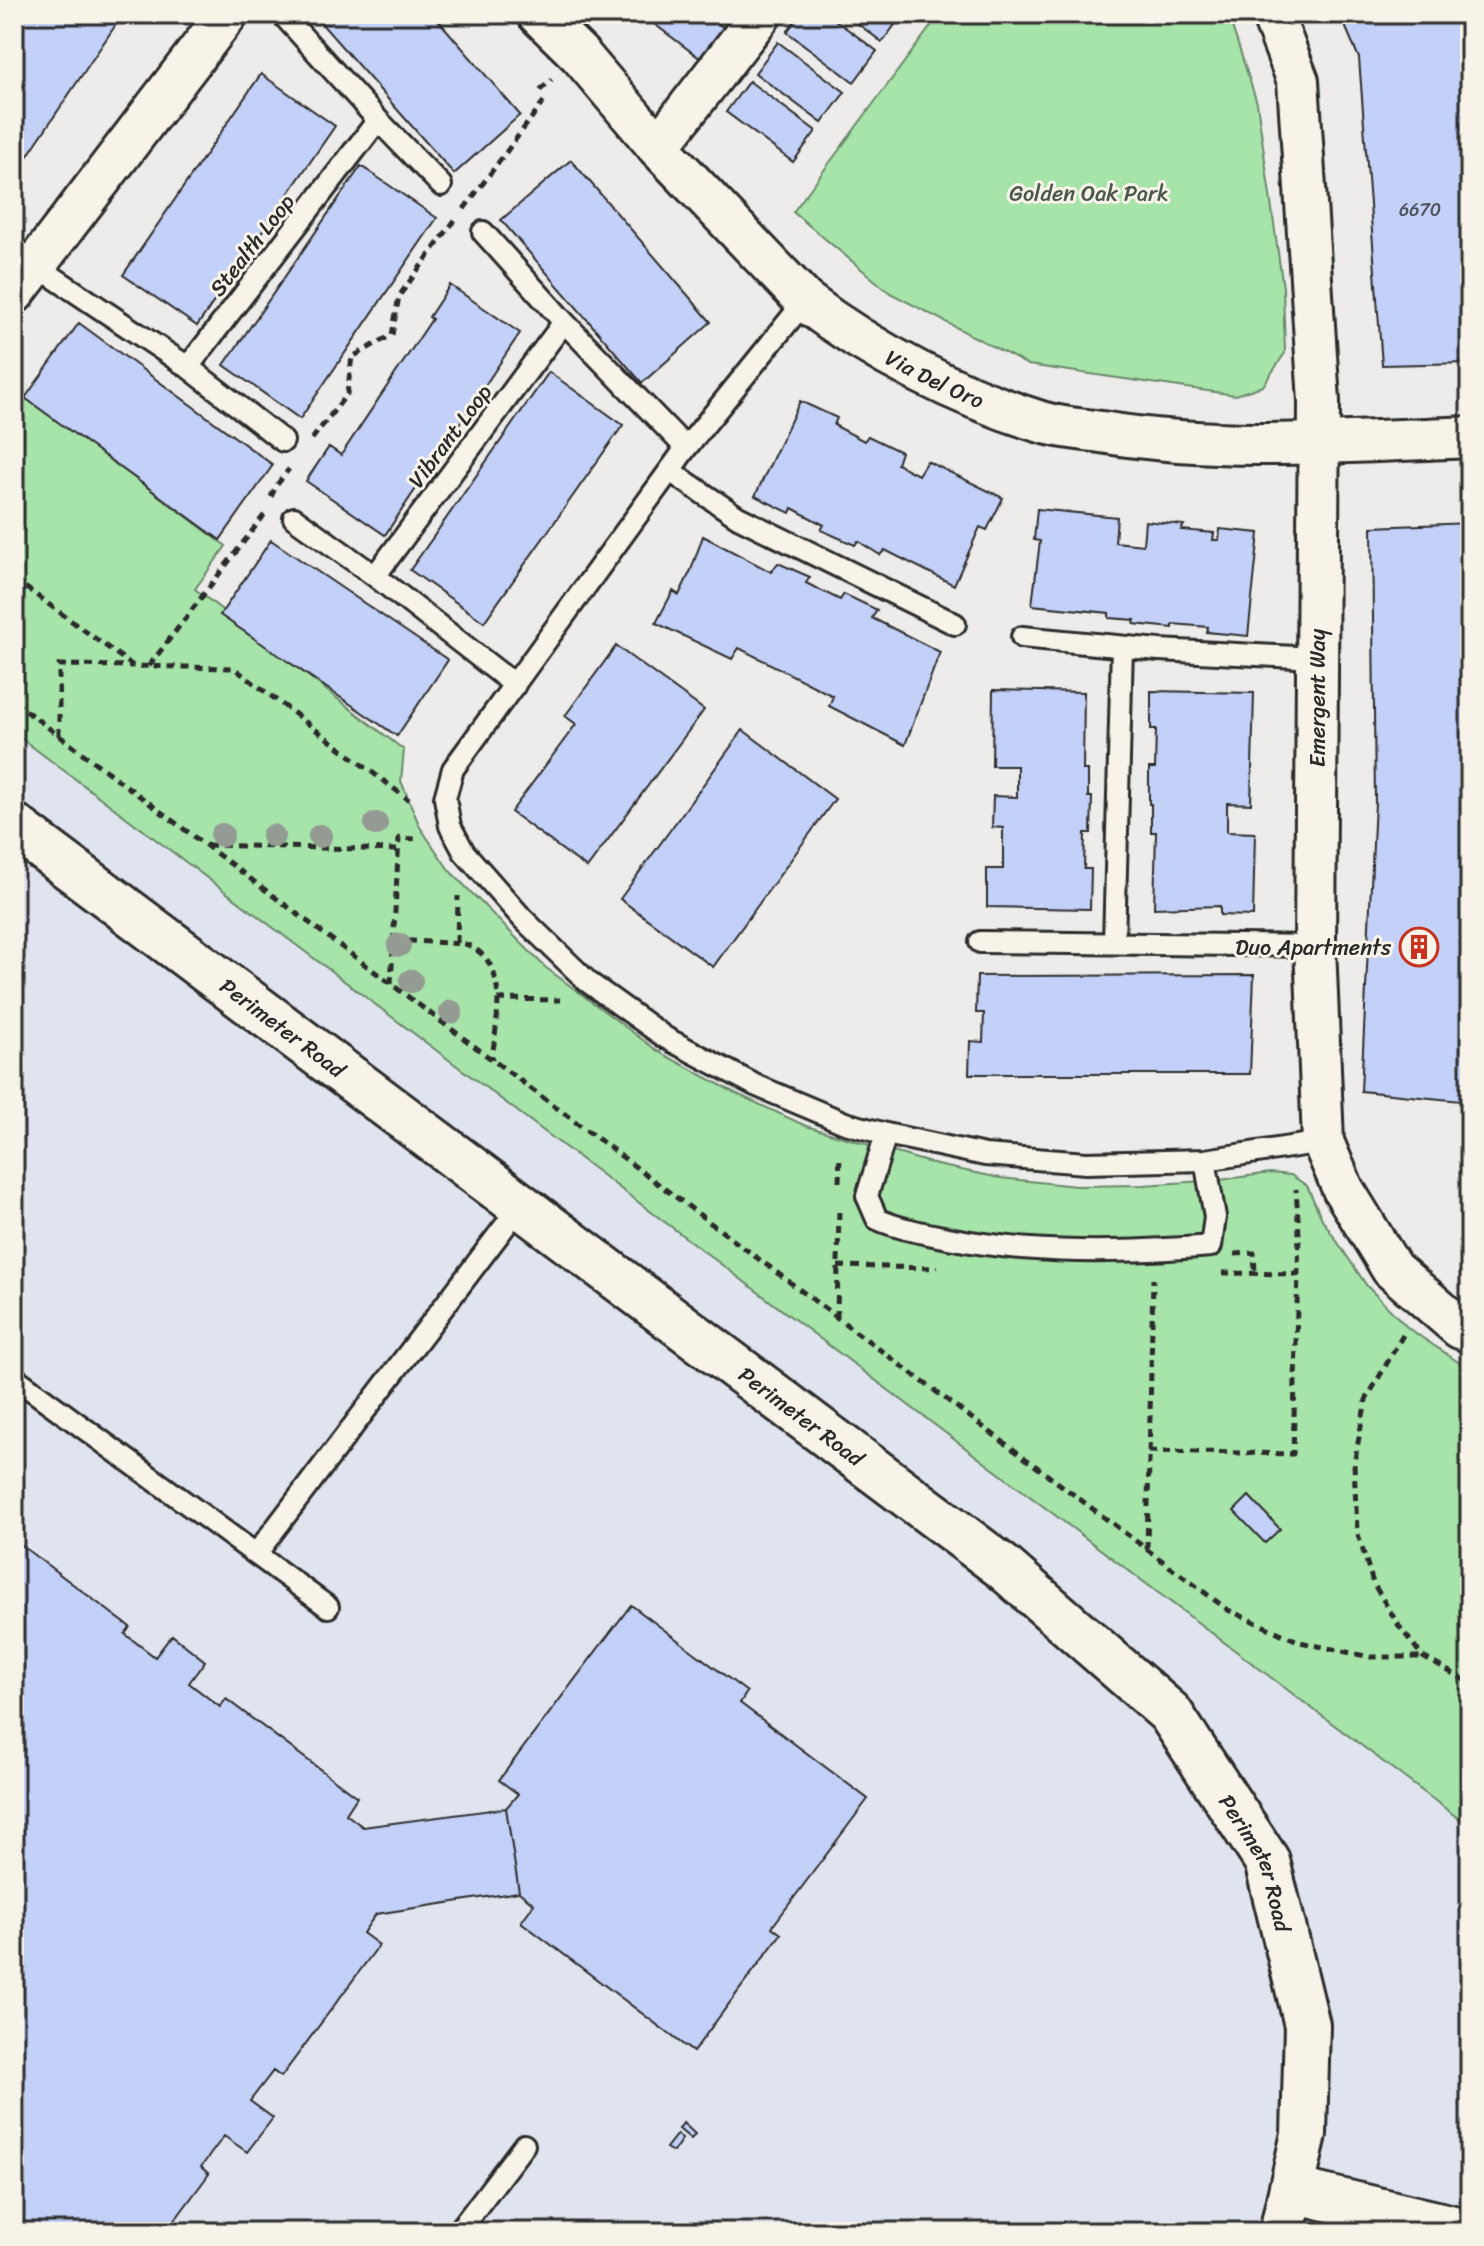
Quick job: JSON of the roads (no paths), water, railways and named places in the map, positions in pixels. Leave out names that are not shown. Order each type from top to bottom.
[{"type":"street","points":[[25,279],[227,14]]},
{"type":"street","name":"Via Del Oro","points":[[538,14],[580,55],[658,147],[805,301],[826,317],[935,381],[1043,423],[1154,441],[1319,443],[1470,437]]},
{"type":"street","points":[[658,147],[761,14]]},
{"type":"street","name":"Emergent Way","points":[[1272,14],[1298,81],[1319,401],[1315,946],[1323,1142],[1343,1189],[1392,1269],[1460,1328],[1470,1332]]},
{"type":"street","name":"Perimeter Road","points":[[14,826],[1003,1567],[1170,1713],[1267,1861],[1307,2025],[1304,2134],[1290,2221]]},
{"type":"street","points":[[1290,2221],[1470,2232]]},
{"type":"lane","points":[[282,14],[441,185]]},
{"type":"lane","name":"Stealth Loop","points":[[188,367],[378,120]]},
{"type":"lane","points":[[483,232],[564,322],[686,448]]},
{"type":"lane","points":[[25,279],[188,367],[283,441]]},
{"type":"lane","points":[[805,301],[686,448],[453,769],[445,798],[450,826],[464,852],[523,919],[588,982],[666,1038],[755,1085],[845,1123],[985,1155],[1086,1163],[1205,1160],[1323,1142]]},
{"type":"lane","name":"Vibrant Loop","points":[[375,576],[564,322]]},
{"type":"lane","points":[[670,471],[738,517],[955,624]]},
{"type":"lane","points":[[294,518],[375,576],[515,685]]},
{"type":"lane","points":[[1022,637],[1122,647],[1317,658]]},
{"type":"lane","points":[[1114,943],[1122,647]]},
{"type":"lane","points":[[980,942],[1315,946]]},
{"type":"lane","points":[[886,1134],[867,1196],[877,1219],[917,1232],[1024,1249],[1094,1253],[1211,1246],[1215,1217],[1205,1160]]},
{"type":"lane","points":[[256,1554],[521,1205]]},
{"type":"lane","points":[[14,1377],[328,1607]]},
{"type":"lane","points":[[458,2232],[524,2145]]},
{"type":"place","name":"Duo Apartments","points":[[1419,947]]},
{"type":"park label","name":"Golden Oak Park","points":[[1089,193]]}]
